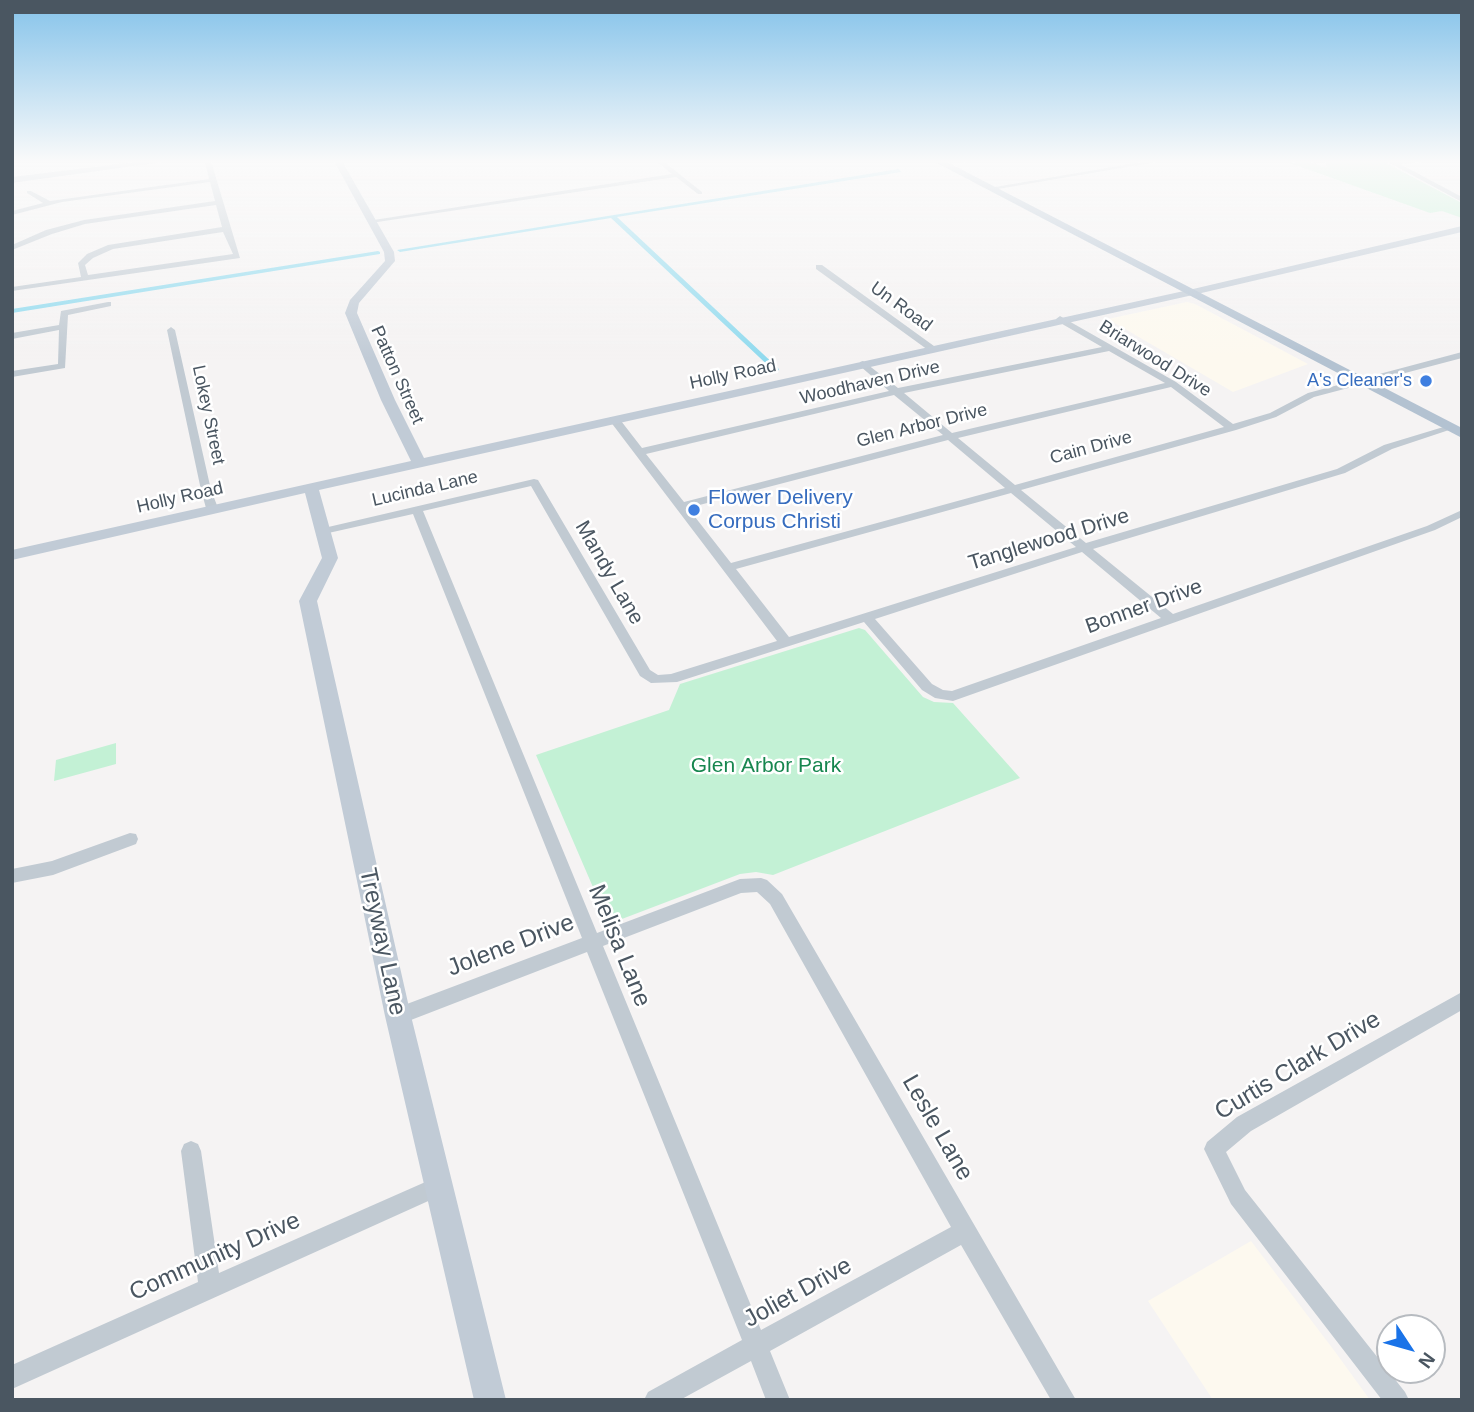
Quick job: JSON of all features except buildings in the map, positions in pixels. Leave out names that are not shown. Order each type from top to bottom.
[{"type":"main road","name":"Patton Street","points":[[375,227],[389,252],[390,261],[354,302],[351,313],[418,462]]},
{"type":"main road","points":[[1068,227],[1456,431]]},
{"type":"main road","name":"Holly Road","points":[[12,555],[418,462],[1194,292],[1462,229]]},
{"type":"main road","name":"Treyway Lane","points":[[311,487],[330,558],[308,601],[398,1016],[490,1400]]},
{"type":"street","points":[[12,248],[67,227]]},
{"type":"street","points":[[12,289],[237,256],[226,229],[111,247],[90,256],[81,265],[85,278]]},
{"type":"street","name":"Un Road","points":[[819,267],[931,348]]},
{"type":"street","points":[[12,374],[62,366],[64,313],[108,304]]},
{"type":"street","name":"Briarwood Drive","points":[[1060,320],[1173,384],[1231,428]]},
{"type":"street","points":[[12,336],[63,327]]},
{"type":"street","name":"Lokey Street","points":[[171,330],[212,508]]},
{"type":"street","name":"Woodhaven Drive","points":[[640,453],[895,392],[1109,348]]},
{"type":"street","name":"Cain Drive","points":[[727,568],[1231,428],[1273,415],[1311,395],[1462,355]]},
{"type":"street","points":[[863,364],[1169,618]]},
{"type":"street","name":"Glen Arbor Drive","points":[[681,506],[952,436],[1173,384]]},
{"type":"street","points":[[614,419],[786,643]]},
{"type":"street","name":"Tanglewood Drive","points":[[656,680],[672,679],[1083,548],[1341,471],[1388,447],[1456,431]]},
{"type":"street","name":"Lucinda Lane","points":[[324,531],[534,481]]},
{"type":"street","name":"Mandy Lane","points":[[534,481],[645,673],[656,680]]},
{"type":"street","name":"Melisa Lane","points":[[417,510],[778,1400]]},
{"type":"street","name":"Bonner Drive","points":[[867,618],[927,687],[940,695],[953,696],[1431,528],[1462,513]]},
{"type":"street","points":[[12,876],[53,868],[130,839]]},
{"type":"street","name":"Jolene Drive","points":[[398,1016],[740,886],[761,885]]},
{"type":"street","name":"Lesle Lane","points":[[761,885],[776,899],[965,1231],[1065,1400]]},
{"type":"street","name":"Curtis Clark Drive","points":[[1397,1400],[1238,1197],[1214,1149],[1244,1124],[1462,1000]]},
{"type":"street","points":[[191,1152],[210,1288]]},
{"type":"street","name":"Community Drive","points":[[12,1377],[439,1186]]},
{"type":"street","name":"Joliet Drive","points":[[656,1400],[965,1231]]},
{"type":"shaded area","points":[[1187,302],[1308,364],[1233,392],[1108,319]]},
{"type":"shaded area","points":[[1251,1241],[1370,1400],[1213,1400],[1148,1301]]},
{"type":"green space","name":"Glen Arbor Park","points":[[859,628],[865,630],[923,697],[934,702],[953,703],[1020,778],[773,875],[756,872],[740,874],[608,922],[536,755],[669,710],[680,684]]},
{"type":"green space","points":[[116,743],[116,764],[54,781],[56,760]]},
{"type":"waterway","points":[[400,250],[546,227]]},
{"type":"waterway","points":[[624,227],[775,370]]},
{"type":"waterway","points":[[12,311],[378,253]]},
{"type":"place","name":"A's Cleaner's","points":[[1426,381]]},
{"type":"place","name":"Flower Delivery Corpus Christi","points":[[694,510]]}]
